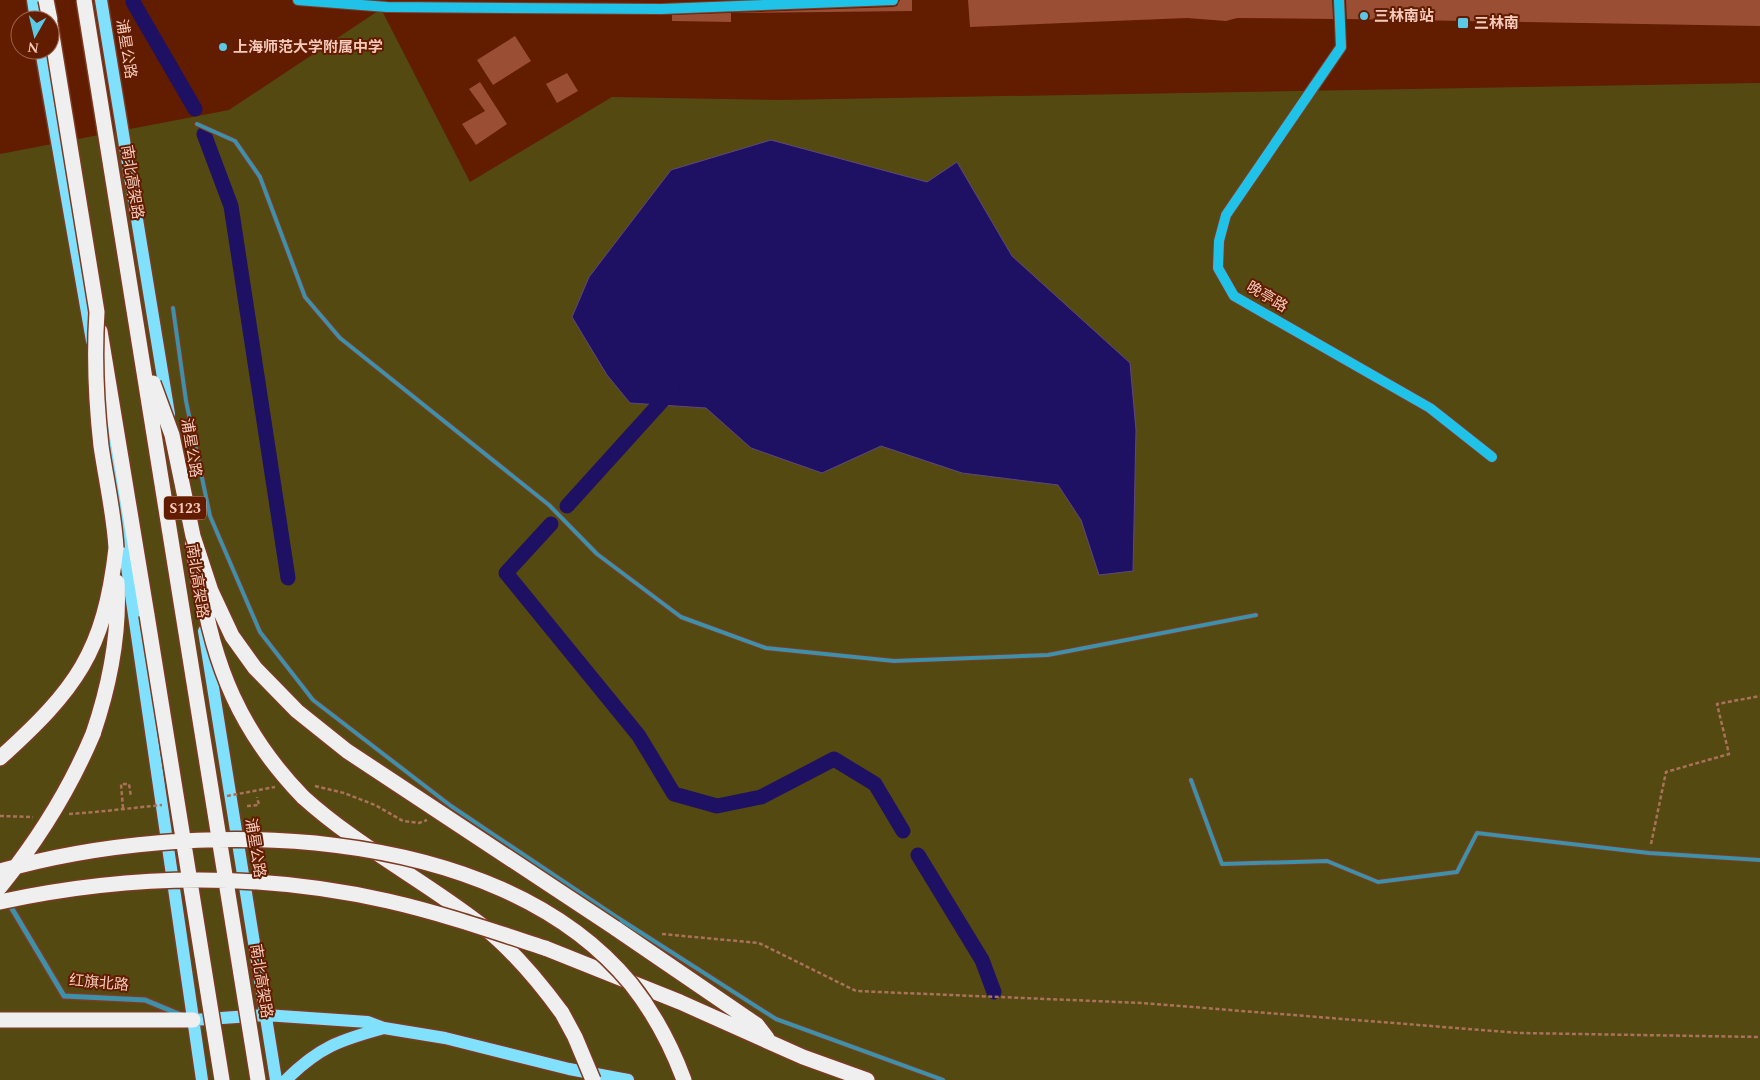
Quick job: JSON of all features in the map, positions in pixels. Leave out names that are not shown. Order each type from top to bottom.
[{"type":"highway","name":"南北高架路","points":[[84,0],[258,1080]]},
{"type":"highway","points":[[56,60],[222,1080]]},
{"type":"highway","points":[[0,887],[39,837],[60,804],[93,734],[105,695],[116,639],[118,606],[116,548],[99,419],[95,352],[97,312]]},
{"type":"highway","points":[[141,348],[172,435],[193,536],[202,596],[219,663],[239,712],[267,757],[284,778],[323,815],[473,919],[513,954],[546,991],[562,1014],[579,1045],[593,1080]]},
{"type":"highway","points":[[193,536],[211,591],[232,636],[256,668],[297,711],[347,751],[615,928],[757,1025],[772,1042]]},
{"type":"highway","points":[[0,758],[55,705],[87,660],[106,607],[116,548]]},
{"type":"highway","points":[[0,871],[94,850],[220,839],[262,840],[345,847],[384,853],[444,868],[499,889],[546,912],[599,952],[629,983],[651,1012],[667,1039],[684,1080]]},
{"type":"highway","points":[[0,902],[79,887],[135,881],[200,879],[314,887],[390,901],[438,914],[544,948],[680,1002],[838,1071],[867,1080]]},
{"type":"highway","points":[[0,1020],[193,1020]]},
{"type":"main road","name":"浦星公路","points":[[101,0],[276,1080]]},
{"type":"main road","points":[[43,60],[111,450],[202,1080]]},
{"type":"main road","points":[[193,1020],[266,1016],[368,1022],[384,1028],[445,1038],[628,1080]]},
{"type":"main road","points":[[286,1080],[307,1060],[331,1044],[384,1028]]},
{"type":"street","points":[[298,0],[387,7],[652,9],[735,4],[892,0]]},
{"type":"street","name":"晚亭路","points":[[1339,0],[1341,47],[1226,215],[1219,242],[1218,268],[1234,296],[1430,408],[1492,456]]},
{"type":"street","name":"红旗北路","points":[[0,887],[64,996],[145,1000],[193,1020]]},
{"type":"lane","points":[[197,124],[235,141],[260,177],[305,297],[340,338],[549,505],[597,554],[681,617],[766,648],[894,662],[1048,655],[1256,616]]},
{"type":"lane","points":[[173,308],[186,401],[210,516],[260,632],[313,700],[451,806],[640,932],[776,1019],[943,1080]]},
{"type":"lane","points":[[1191,780],[1222,864],[1328,861],[1378,882],[1457,872],[1477,832],[1649,853],[1760,860]]},
{"type":"path","points":[[1649,853],[1666,772],[1729,754],[1717,704],[1760,696]]},
{"type":"path","points":[[123,808],[121,784],[129,784],[130,797]]},
{"type":"path","points":[[314,786],[344,793],[375,804],[403,821],[419,823],[434,818],[451,806]]},
{"type":"path","points":[[275,787],[284,787]]},
{"type":"path","points":[[245,793],[247,806],[259,805],[257,797]]},
{"type":"path","points":[[640,932],[760,943],[856,990],[1142,1003],[1519,1033],[1760,1037]]},
{"type":"shaded area","points":[[381,9],[470,182],[612,97],[779,100],[1760,83],[1760,1080],[0,1080],[0,154],[229,110]]},
{"type":"shaded area","points":[[771,140],[927,182],[957,162],[1012,256],[1130,363],[1136,430],[1133,571],[1099,575],[1081,520],[1058,485],[962,473],[881,446],[822,473],[751,448],[706,408],[630,403],[607,375],[572,317],[589,277],[671,170]]},
{"type":"building","points":[[900,0],[912,0],[912,11],[731,13],[731,22],[672,21],[672,15],[893,7],[897,6]]},
{"type":"building","points":[[968,0],[1332,0],[1333,19],[1237,18],[1226,21],[1187,18],[970,27]]},
{"type":"building","points":[[1346,0],[1760,0],[1760,26],[1347,19]]},
{"type":"building","points":[[515,36],[531,61],[493,85],[477,60]]},
{"type":"building","points":[[567,73],[578,91],[557,103],[546,84]]},
{"type":"building","points":[[480,82],[507,124],[476,145],[462,124],[485,111],[469,89]]},
{"type":"waterway","points":[[133,2],[195,109]]},
{"type":"waterway","points":[[204,134],[231,206],[288,578]]},
{"type":"waterway","points":[[567,506],[672,390]]},
{"type":"waterway","points":[[551,524],[506,573],[639,736],[674,794],[717,806],[761,797],[834,759],[875,784],[903,831]]},
{"type":"waterway","points":[[918,855],[982,960],[994,992]]},
{"type":"place","name":"三林南站","points":[[1364,16]]},
{"type":"place","name":"三林南","points":[[1463,23]]},
{"type":"place","name":"上海师范大学附属中学","points":[[223,47]]}]
